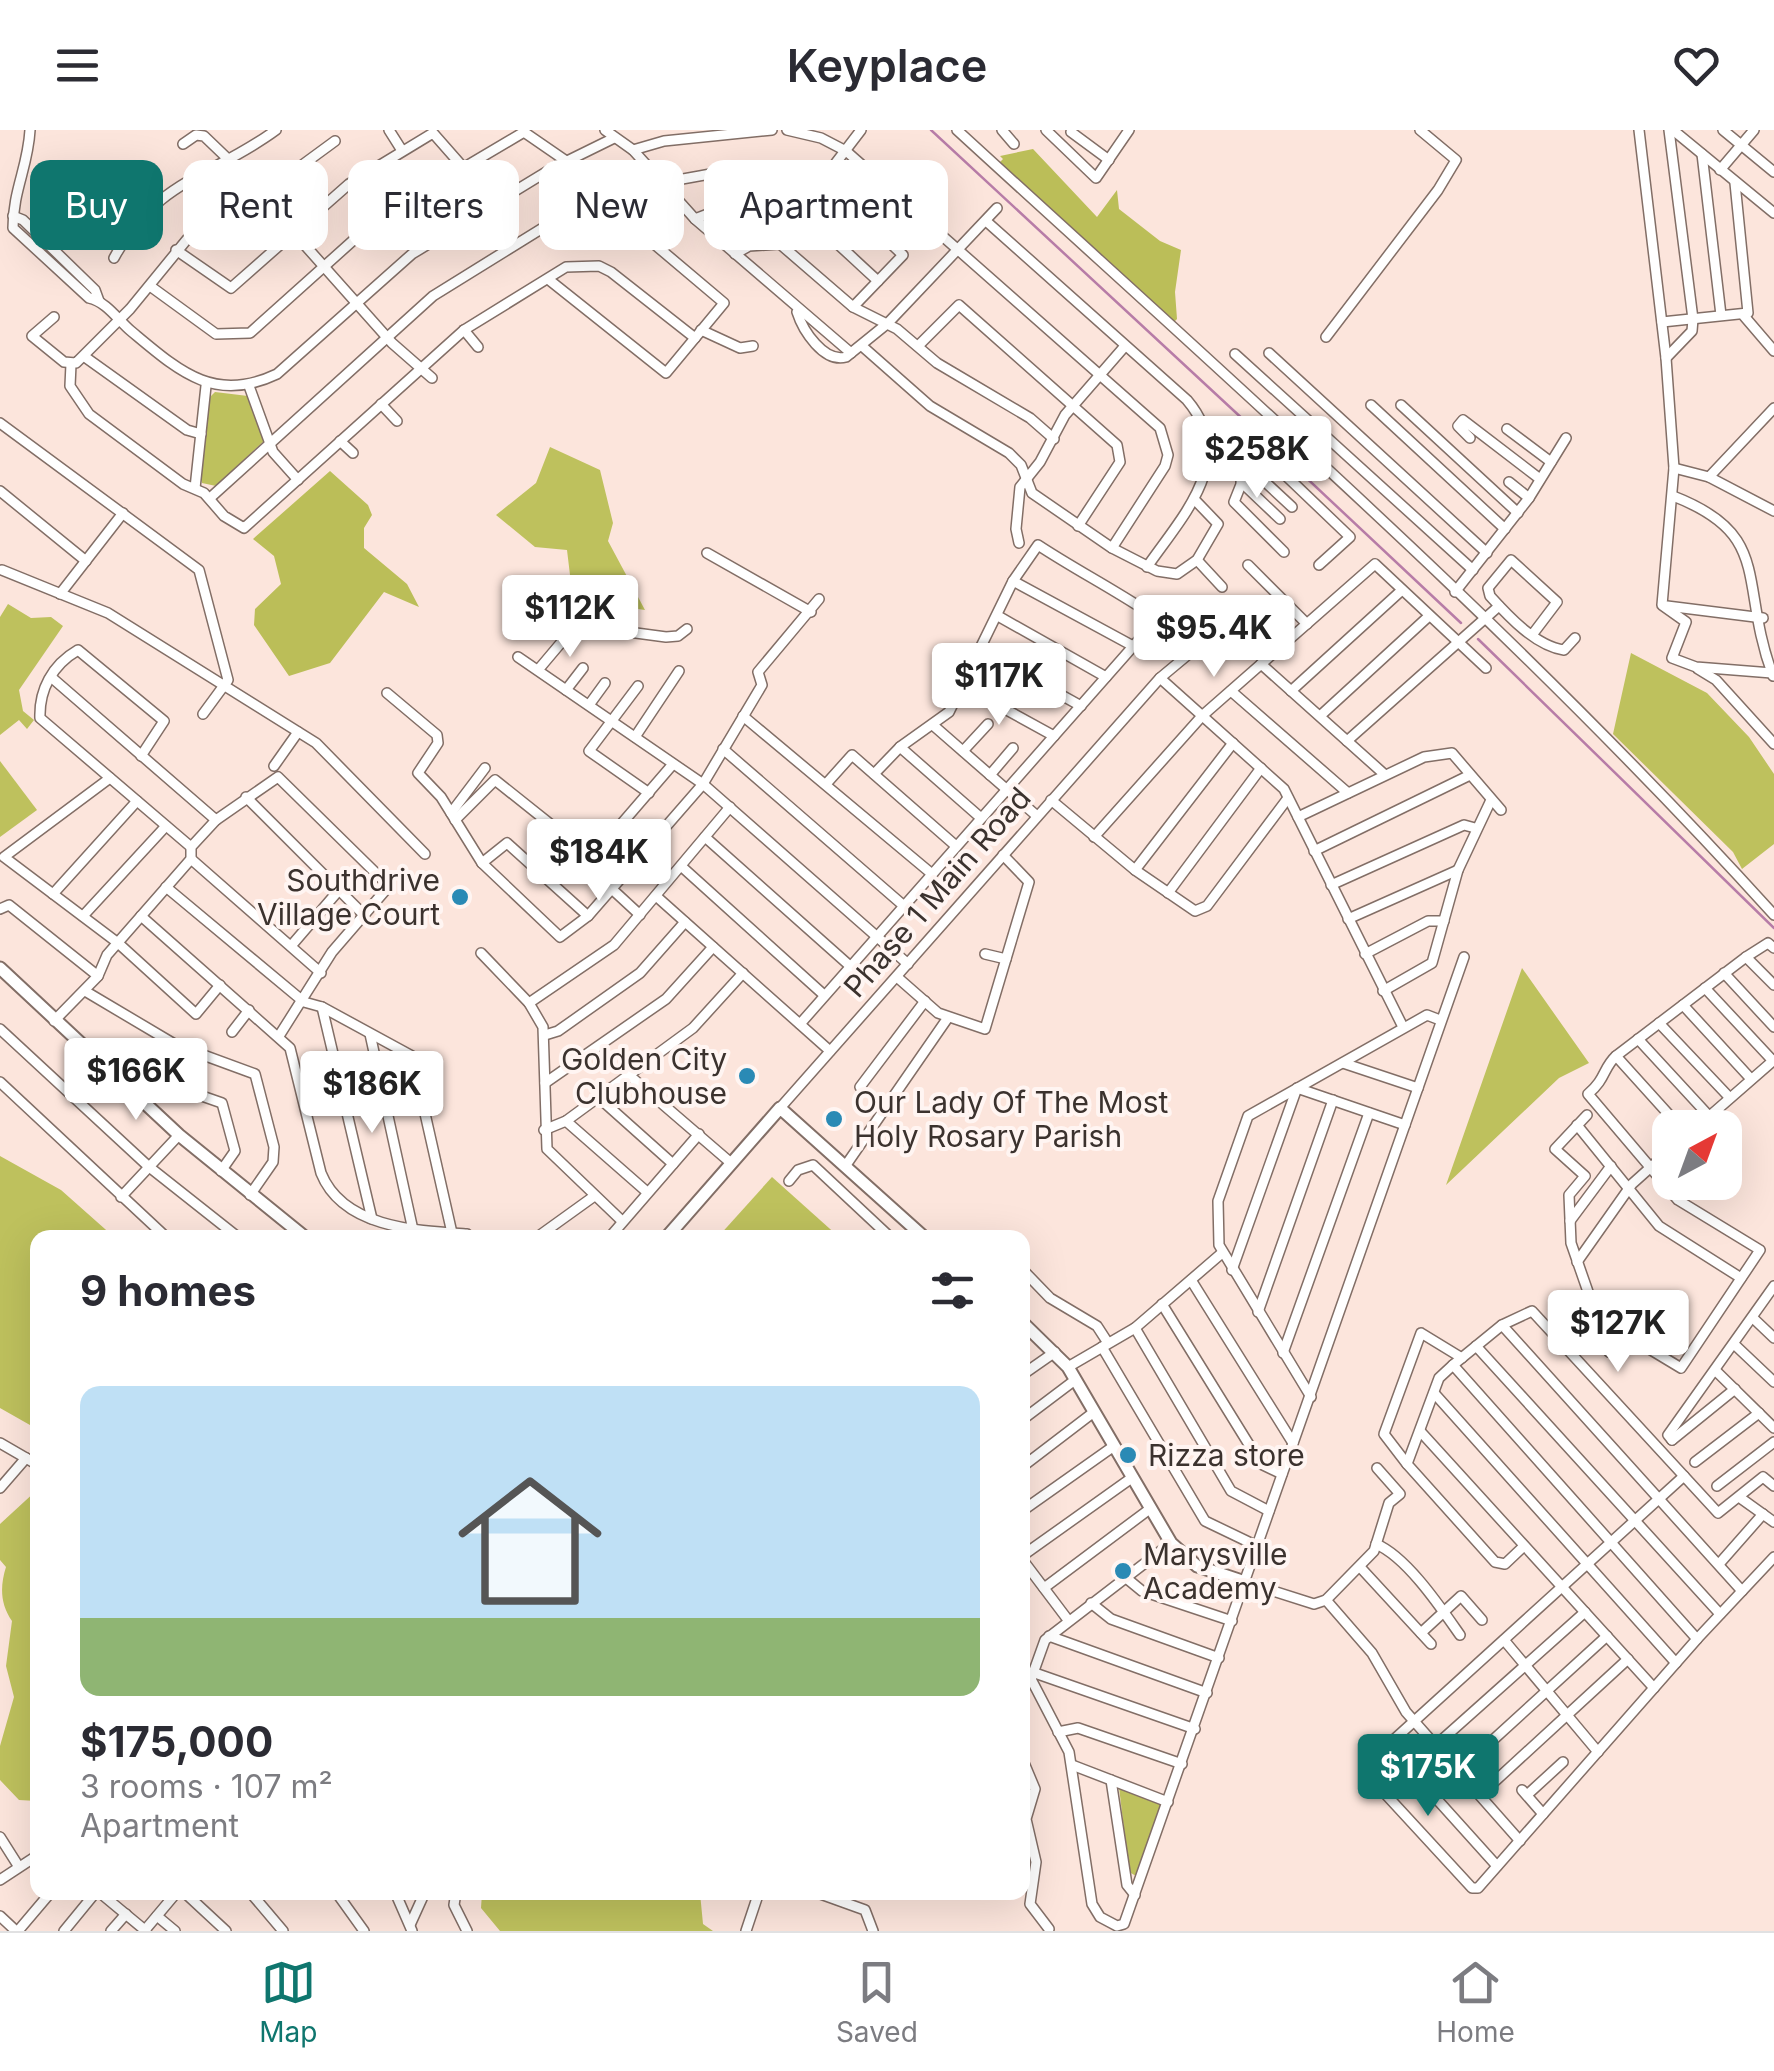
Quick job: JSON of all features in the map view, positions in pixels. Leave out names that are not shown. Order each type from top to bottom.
[{"type":"street","points":[[30,130],[27,160],[12,202],[13,216],[23,220],[120,320],[206,386],[249,386],[277,374],[412,254],[539,177]]},
{"type":"street","points":[[182,144],[196,135],[204,136],[229,160],[276,130]]},
{"type":"street","points":[[389,130],[401,148]]},
{"type":"street","points":[[605,130],[642,160]]},
{"type":"street","points":[[634,150],[731,131],[772,130]]},
{"type":"street","points":[[787,130],[822,138],[846,151],[1160,428],[1168,456],[1112,548]]},
{"type":"street","points":[[839,160],[861,130]]},
{"type":"street","points":[[956,130],[1485,620],[1591,723],[1774,915]]},
{"type":"street","points":[[1002,130],[1014,144]]},
{"type":"street","points":[[1046,130],[1096,178],[1125,131]]},
{"type":"street","points":[[1326,337],[1438,190],[1456,160],[1420,130]]},
{"type":"street","points":[[1639,130],[1666,358],[1674,468],[1662,606]]},
{"type":"street","points":[[1666,358],[1692,331],[1693,319],[1671,130]]},
{"type":"street","points":[[1671,130],[1774,213]]},
{"type":"street","points":[[1724,130],[1774,172]]},
{"type":"street","points":[[1720,170],[1754,130]]},
{"type":"street","points":[[1062,146],[1072,131],[1109,160]]},
{"type":"street","points":[[473,160],[524,132],[568,160],[614,138]]},
{"type":"street","points":[[328,201],[401,148],[433,133],[457,160]]},
{"type":"street","points":[[309,160],[335,141]]},
{"type":"street","points":[[1702,154],[1721,316]]},
{"type":"street","points":[[114,258],[154,207],[183,180]]},
{"type":"street","points":[[1662,322],[1748,313],[1734,182]]},
{"type":"street","points":[[684,208],[796,308],[802,327],[831,357],[839,360],[888,323],[997,208]]},
{"type":"street","points":[[695,220],[704,218]]},
{"type":"street","points":[[986,221],[1187,400],[1210,443],[1209,468],[1194,500],[1147,566]]},
{"type":"street","points":[[210,498],[433,296],[539,232]]},
{"type":"street","points":[[71,364],[120,320],[183,242]]},
{"type":"street","points":[[150,286],[216,334],[242,335],[263,322],[348,244]]},
{"type":"street","points":[[736,254],[749,246],[780,244],[853,307],[888,323],[918,346],[958,367],[1054,439]]},
{"type":"street","points":[[176,250],[230,288],[272,250]]},
{"type":"street","points":[[309,250],[387,337],[432,378]]},
{"type":"street","points":[[548,278],[666,373],[724,303],[661,250]]},
{"type":"street","points":[[843,250],[878,281]]},
{"type":"street","points":[[853,307],[904,255],[898,250]]},
{"type":"street","points":[[71,364],[70,386],[78,403],[183,484],[210,498],[224,516],[244,528],[464,330],[577,264],[599,266],[698,334],[740,348],[754,346]]},
{"type":"street","points":[[918,346],[958,305],[1122,454],[1078,526]]},
{"type":"street","points":[[1744,316],[1774,351]]},
{"type":"street","points":[[54,317],[32,336],[71,364]]},
{"type":"street","points":[[464,330],[478,347]]},
{"type":"street","points":[[862,346],[930,406],[1009,453],[1021,465],[1032,494],[1112,548],[1147,566],[1178,574],[1197,560],[1218,524],[1194,500]]},
{"type":"street","points":[[1019,543],[1018,498],[1026,479],[1072,405],[1125,346]]},
{"type":"street","points":[[1269,353],[1487,553]]},
{"type":"street","points":[[1235,354],[1473,570]]},
{"type":"street","points":[[84,356],[187,430],[200,434]]},
{"type":"street","points":[[195,488],[206,386]]},
{"type":"street","points":[[249,386],[271,445],[298,480]]},
{"type":"street","points":[[380,404],[397,420]]},
{"type":"street","points":[[1371,405],[1505,529]]},
{"type":"street","points":[[1401,405],[1518,513]]},
{"type":"street","points":[[1710,477],[1774,408]]},
{"type":"street","points":[[1470,438],[1458,426],[1462,420],[1540,480]]},
{"type":"street","points":[[1271,422],[1259,442],[1235,505],[1284,552]]},
{"type":"street","points":[[0,423],[200,570],[226,672],[225,687],[203,714]]},
{"type":"street","points":[[1507,429],[1551,462]]},
{"type":"street","points":[[1455,592],[1529,498],[1566,438]]},
{"type":"street","points":[[1210,443],[1223,440]]},
{"type":"street","points":[[340,441],[352,452]]},
{"type":"street","points":[[1259,442],[1350,537],[1319,565]]},
{"type":"street","points":[[1250,466],[1292,508]]},
{"type":"street","points":[[1674,468],[1710,477],[1774,511]]},
{"type":"street","points":[[1242,482],[1280,518]]},
{"type":"street","points":[[1509,482],[1529,498]]},
{"type":"street","points":[[0,491],[86,560]]},
{"type":"street","points":[[1673,496],[1743,525]]},
{"type":"street","points":[[60,594],[123,514]]},
{"type":"street","points":[[874,774],[900,747],[934,726],[963,686],[1014,580],[1038,545],[1160,616],[1194,648]]},
{"type":"street","points":[[1696,667],[1773,676],[1761,646],[1763,618],[1755,548]]},
{"type":"street","points":[[707,553],[811,612]]},
{"type":"street","points":[[1197,560],[1222,587]]},
{"type":"street","points":[[1532,635],[1557,602],[1511,560],[1488,588],[1500,606],[1532,635],[1561,651],[1575,638]]},
{"type":"street","points":[[1094,837],[1202,716],[1375,564],[1486,668]]},
{"type":"street","points":[[1248,565],[1307,624]]},
{"type":"street","points":[[0,567],[108,613],[316,744],[424,854]]},
{"type":"street","points":[[1014,580],[1134,646]]},
{"type":"street","points":[[1291,691],[1402,590]]},
{"type":"street","points":[[387,693],[438,736],[438,743],[418,773],[453,816],[482,863],[560,937],[588,916],[702,784],[762,685],[758,672],[819,599]]},
{"type":"street","points":[[1347,741],[1500,606]]},
{"type":"street","points":[[1662,606],[1763,618]]},
{"type":"street","points":[[1662,606],[1686,622],[1672,658],[1716,680],[1774,744]]},
{"type":"street","points":[[998,616],[1106,677]]},
{"type":"street","points":[[800,1024],[1160,616]]},
{"type":"street","points":[[1320,716],[1429,616]]},
{"type":"street","points":[[538,670],[576,625],[666,637],[678,636],[687,629]]},
{"type":"street","name":"Phase 1 Main Road","points":[[780,1108],[1160,678],[1220,628]]},
{"type":"street","points":[[141,756],[166,724],[78,650],[66,656],[39,693],[40,718],[166,826],[321,973]]},
{"type":"street","points":[[982,651],[1081,706]]},
{"type":"street","points":[[518,657],[702,784],[908,964]]},
{"type":"street","points":[[1261,664],[1384,774]]},
{"type":"street","points":[[566,690],[583,668]]},
{"type":"street","points":[[636,737],[679,672]]},
{"type":"street","points":[[52,677],[216,820]]},
{"type":"street","points":[[1160,678],[1261,768],[1288,798],[1403,1027]]},
{"type":"street","points":[[589,706],[605,683]]},
{"type":"street","points":[[638,686],[590,751],[648,793]]},
{"type":"street","points":[[963,686],[1054,736]]},
{"type":"street","points":[[1231,690],[1348,793]]},
{"type":"street","points":[[743,716],[932,874]]},
{"type":"street","points":[[963,751],[988,724]]},
{"type":"street","points":[[934,726],[1037,816]]},
{"type":"street","points":[[274,766],[298,732]]},
{"type":"street","points":[[1135,870],[1232,743]]},
{"type":"street","points":[[900,747],[981,818]]},
{"type":"street","points":[[990,775],[1013,748]]},
{"type":"street","points":[[723,749],[904,906]]},
{"type":"street","points":[[1298,817],[1424,757],[1452,754],[1500,810]]},
{"type":"street","points":[[826,784],[852,755],[956,846]]},
{"type":"street","points":[[640,915],[586,865],[673,764]]},
{"type":"street","points":[[453,816],[485,768]]},
{"type":"street","points":[[1168,892],[1261,768]]},
{"type":"street","points":[[1314,851],[1470,774]]},
{"type":"street","points":[[54,1021],[98,976],[118,943],[216,820],[278,776],[389,886],[332,952],[280,1036]]},
{"type":"street","points":[[110,778],[4,857],[118,943],[196,1014],[220,985]]},
{"type":"street","points":[[453,816],[495,780],[569,839],[573,848]]},
{"type":"street","points":[[246,797],[364,915]]},
{"type":"street","points":[[1051,800],[1135,870],[1196,911],[1206,906],[1288,798]]},
{"type":"street","points":[[1383,991],[1432,963],[1458,870],[1491,800]]},
{"type":"street","points":[[54,894],[137,801]]},
{"type":"street","points":[[529,1003],[614,945],[730,807]]},
{"type":"street","points":[[1331,884],[1464,825],[1475,828]]},
{"type":"street","points":[[83,916],[166,826]]},
{"type":"street","points":[[705,837],[850,966]]},
{"type":"street","points":[[482,863],[507,843],[588,916]]},
{"type":"street","points":[[897,977],[947,1018],[985,1029],[1029,882],[1003,855]]},
{"type":"street","points":[[681,866],[824,995]]},
{"type":"street","points":[[1348,920],[1458,870]]},
{"type":"street","points":[[166,887],[304,1002],[412,1056],[451,1230]]},
{"type":"street","points":[[290,946],[339,890]]},
{"type":"street","points":[[656,896],[830,1051]]},
{"type":"street","points":[[0,909],[9,904],[98,976]]},
{"type":"street","points":[[141,916],[290,1048],[324,1181],[372,1221],[413,1230],[370,1034]]},
{"type":"street","points":[[1365,954],[1428,921],[1444,921]]},
{"type":"street","points":[[546,1035],[558,1031],[640,973],[685,922]]},
{"type":"street","points":[[1598,1318],[1681,1368],[1760,1250],[1678,1200],[1588,1094],[1604,1080],[1608,1064],[1616,1056],[1746,957],[1768,943],[1774,948]]},
{"type":"street","points":[[546,1083],[666,1000],[713,947]]},
{"type":"street","points":[[482,953],[529,1003],[546,1035],[547,1149],[622,1221]]},
{"type":"street","points":[[985,954],[1006,960]]},
{"type":"street","points":[[1171,1542],[1049,1636],[1032,1672],[1032,1685],[1072,1765],[1092,1904],[1100,1917],[1117,1926],[1124,1924],[1182,1764],[1464,956]]},
{"type":"street","points":[[1746,957],[1774,985]]},
{"type":"street","points":[[0,968],[179,1136],[296,1230]]},
{"type":"street","points":[[544,1130],[566,1121],[694,1028],[742,973]]},
{"type":"street","points":[[1724,973],[1774,1026]]},
{"type":"street","points":[[1705,988],[1773,1060],[1716,1110]]},
{"type":"street","points":[[84,991],[176,1045],[255,1074],[274,1147],[273,1162],[250,1195]]},
{"type":"street","points":[[860,1087],[925,1002]]},
{"type":"street","points":[[1683,1005],[1751,1079]]},
{"type":"street","points":[[322,1008],[372,1221]]},
{"type":"street","points":[[232,1032],[249,1010]]},
{"type":"street","points":[[1311,1397],[1222,1253],[1218,1201],[1248,1116],[1403,1027],[1430,1014],[1440,1020]]},
{"type":"street","points":[[828,1179],[844,1163],[947,1018]]},
{"type":"street","points":[[1660,1023],[1730,1098]]},
{"type":"street","points":[[0,1029],[148,1166],[229,1230]]},
{"type":"street","points":[[1638,1039],[1703,1110]]},
{"type":"street","points":[[1616,1056],[1665,1110]]},
{"type":"street","points":[[1343,1063],[1418,1088]]},
{"type":"street","points":[[630,1076],[732,1163]]},
{"type":"street","points":[[139,1097],[156,1080],[222,1103],[235,1152],[220,1171]]},
{"type":"street","points":[[0,1082],[159,1230]]},
{"type":"street","points":[[1297,1088],[1405,1125]]},
{"type":"street","points":[[1232,1270],[1297,1088]]},
{"type":"street","points":[[598,1097],[673,1164]]},
{"type":"street","points":[[1258,1312],[1333,1100]]},
{"type":"street","points":[[673,1230],[780,1108],[916,1230]]},
{"type":"street","points":[[1283,1353],[1370,1113]]},
{"type":"street","points":[[1586,1115],[1555,1149],[1584,1176],[1569,1196],[1570,1221],[1577,1262],[1609,1352]]},
{"type":"street","points":[[566,1121],[647,1192]]},
{"type":"street","points":[[1577,1126],[1659,1226],[1741,1278]]},
{"type":"street","points":[[615,1230],[699,1134]]},
{"type":"street","points":[[121,1197],[179,1136]]},
{"type":"street","points":[[789,1181],[798,1170],[814,1165],[882,1230]]},
{"type":"street","points":[[1570,1221],[1611,1166]]},
{"type":"street","points":[[1577,1262],[1628,1189],[1651,1166]]},
{"type":"street","points":[[547,1230],[593,1196]]},
{"type":"street","points":[[1068,1367],[1134,1328],[1222,1253]]},
{"type":"street","points":[[1030,1277],[1050,1298],[1098,1326],[1105,1346],[1205,1521],[1257,1546]]},
{"type":"street","points":[[1191,1280],[1293,1443]]},
{"type":"street","points":[[1735,1389],[1672,1440],[1668,1435],[1773,1290]]},
{"type":"street","points":[[1162,1304],[1261,1464],[1282,1474]]},
{"type":"street","points":[[1406,1464],[1439,1378],[1502,1325],[1532,1311],[1718,1513],[1763,1478],[1774,1486]]},
{"type":"street","points":[[1753,1318],[1774,1338]]},
{"type":"street","points":[[1502,1325],[1742,1590]]},
{"type":"street","points":[[1134,1328],[1231,1491],[1269,1512]]},
{"type":"street","points":[[1030,1330],[1068,1367],[1171,1542],[1197,1566],[1314,1604],[1326,1600],[1360,1567],[1376,1544],[1389,1503],[1400,1494],[1377,1468]]},
{"type":"street","points":[[1524,1546],[1505,1564],[1495,1562],[1406,1464],[1384,1434],[1421,1332],[1457,1361],[1696,1640]]},
{"type":"street","points":[[1735,1345],[1774,1382]]},
{"type":"street","points":[[1476,1346],[1720,1614]]},
{"type":"street","points":[[1030,1369],[1055,1352]]},
{"type":"street","points":[[1717,1372],[1766,1415],[1774,1428]]},
{"type":"street","points":[[1030,1414],[1075,1380]]},
{"type":"street","points":[[1434,1393],[1676,1662]]},
{"type":"street","points":[[1030,1461],[1094,1412]]},
{"type":"street","points":[[1695,1462],[1766,1415]]},
{"type":"street","points":[[1420,1431],[1654,1688]]},
{"type":"street","points":[[1717,1486],[1774,1442]]},
{"type":"street","points":[[0,1443],[30,1460]]},
{"type":"street","points":[[1030,1505],[1114,1446]]},
{"type":"street","points":[[0,1488],[26,1458]]},
{"type":"street","points":[[1684,1476],[1367,1764],[1367,1774],[1472,1888],[1478,1888],[1676,1662],[1774,1557]]},
{"type":"street","points":[[1030,1551],[1132,1477]]},
{"type":"street","points":[[1739,1496],[1774,1522]]},
{"type":"street","points":[[1044,1588],[1151,1508]]},
{"type":"street","points":[[1719,1564],[1763,1514]]},
{"type":"street","points":[[1376,1544],[1388,1549],[1460,1636]]},
{"type":"street","points":[[1360,1567],[1431,1644]]},
{"type":"street","points":[[1030,1568],[1068,1620]]},
{"type":"street","points":[[1125,1577],[1142,1591],[1232,1621]]},
{"type":"street","points":[[1422,1633],[1462,1596],[1482,1620]]},
{"type":"street","points":[[1326,1600],[1372,1653],[1414,1721],[1520,1840]]},
{"type":"street","points":[[1090,1603],[1112,1618],[1219,1658]]},
{"type":"street","points":[[1436,1746],[1585,1612]]},
{"type":"street","points":[[1049,1636],[1207,1693]]},
{"type":"street","points":[[1458,1771],[1607,1636]]},
{"type":"street","points":[[1504,1640],[1598,1752]]},
{"type":"street","points":[[1480,1795],[1628,1659]]},
{"type":"street","points":[[1032,1672],[1194,1728]]},
{"type":"street","points":[[1058,1732],[1078,1728],[1182,1764]]},
{"type":"street","points":[[1388,1745],[1497,1866]]},
{"type":"street","points":[[1543,1814],[1524,1793],[1560,1760],[1576,1777]]},
{"type":"street","points":[[1072,1765],[1168,1802]]},
{"type":"street","points":[[1030,1777],[1035,1789],[1030,1806]]},
{"type":"street","points":[[1111,1780],[1127,1884],[1134,1896]]},
{"type":"street","points":[[0,1837],[19,1867]]},
{"type":"street","points":[[1030,1840],[1036,1872],[1030,1887]]},
{"type":"street","points":[[0,1880],[30,1860]]},
{"type":"street","points":[[1030,1870],[1036,1872]]},
{"type":"street","points":[[0,1916],[17,1931],[44,1900]]},
{"type":"street","points":[[66,1930],[91,1900]]},
{"type":"street","points":[[108,1900],[146,1930],[172,1900]]},
{"type":"street","points":[[189,1900],[226,1931]]},
{"type":"street","points":[[257,1900],[283,1931]]},
{"type":"street","points":[[342,1900],[364,1931]]},
{"type":"street","points":[[399,1900],[411,1928]]},
{"type":"street","points":[[411,1928],[422,1900]]},
{"type":"street","points":[[455,1900],[461,1928]]},
{"type":"street","points":[[746,1931],[756,1900]]},
{"type":"street","points":[[837,1900],[865,1910],[873,1931]]},
{"type":"street","points":[[1029,1900],[1049,1928]]},
{"type":"street","points":[[112,1931],[126,1914]]},
{"type":"street","points":[[157,1916],[175,1931]]},
{"type":"shaded area","points":[[1033,149],[1097,217],[1117,190],[1119,209],[1160,241],[1181,250],[1175,292],[1177,319],[1171,325],[993,169],[1003,159],[1000,156]]},
{"type":"shaded area","points":[[215,392],[248,396],[265,440],[216,486],[202,483],[200,477],[210,397]]},
{"type":"shaded area","points":[[550,447],[600,470],[613,523],[608,541],[645,610],[573,600],[567,550],[535,547],[496,515],[536,483]]},
{"type":"shaded area","points":[[330,471],[368,505],[372,515],[364,528],[364,548],[407,584],[419,607],[384,592],[330,663],[289,676],[254,625],[255,609],[281,584],[274,556],[253,539]]},
{"type":"shaded area","points":[[8,604],[31,618],[51,617],[63,626],[19,690],[23,711],[34,720],[27,729],[19,720],[0,735],[0,617]]},
{"type":"shaded area","points":[[1631,653],[1707,693],[1749,737],[1774,774],[1774,844],[1742,869],[1733,852],[1613,734]]},
{"type":"shaded area","points":[[0,761],[37,810],[0,837]]},
{"type":"shaded area","points":[[1522,968],[1589,1063],[1559,1078],[1446,1185]]},
{"type":"shaded area","points":[[0,1156],[61,1190],[106,1230],[30,1230],[30,1425],[0,1408]]},
{"type":"shaded area","points":[[772,1177],[831,1230],[724,1230]]},
{"type":"shaded area","points":[[30,1496],[30,1801],[19,1800],[0,1780],[0,1746],[14,1697],[6,1666],[12,1621],[2,1595],[6,1567],[0,1560],[0,1524]]},
{"type":"shaded area","points":[[1119,1787],[1163,1803],[1138,1877],[1129,1872]]},
{"type":"shaded area","points":[[482,1900],[701,1900],[703,1924],[713,1931],[500,1931],[481,1908]]},
{"type":"waterway","points":[[931,130],[1260,435]]},
{"type":"waterway","points":[[1266,440],[1461,623]]},
{"type":"waterway","points":[[1478,639],[1774,928]]},
{"type":"place","name":"Southdrive Village Court","points":[[460,897]]},
{"type":"place","name":"Golden City Clubhouse","points":[[747,1076]]},
{"type":"place","name":"Our Lady Of The Most Holy Rosary Parish","points":[[834,1119]]},
{"type":"place","name":"Rizza store","points":[[1128,1455]]},
{"type":"place","name":"Marysville Academy","points":[[1123,1571]]}]
